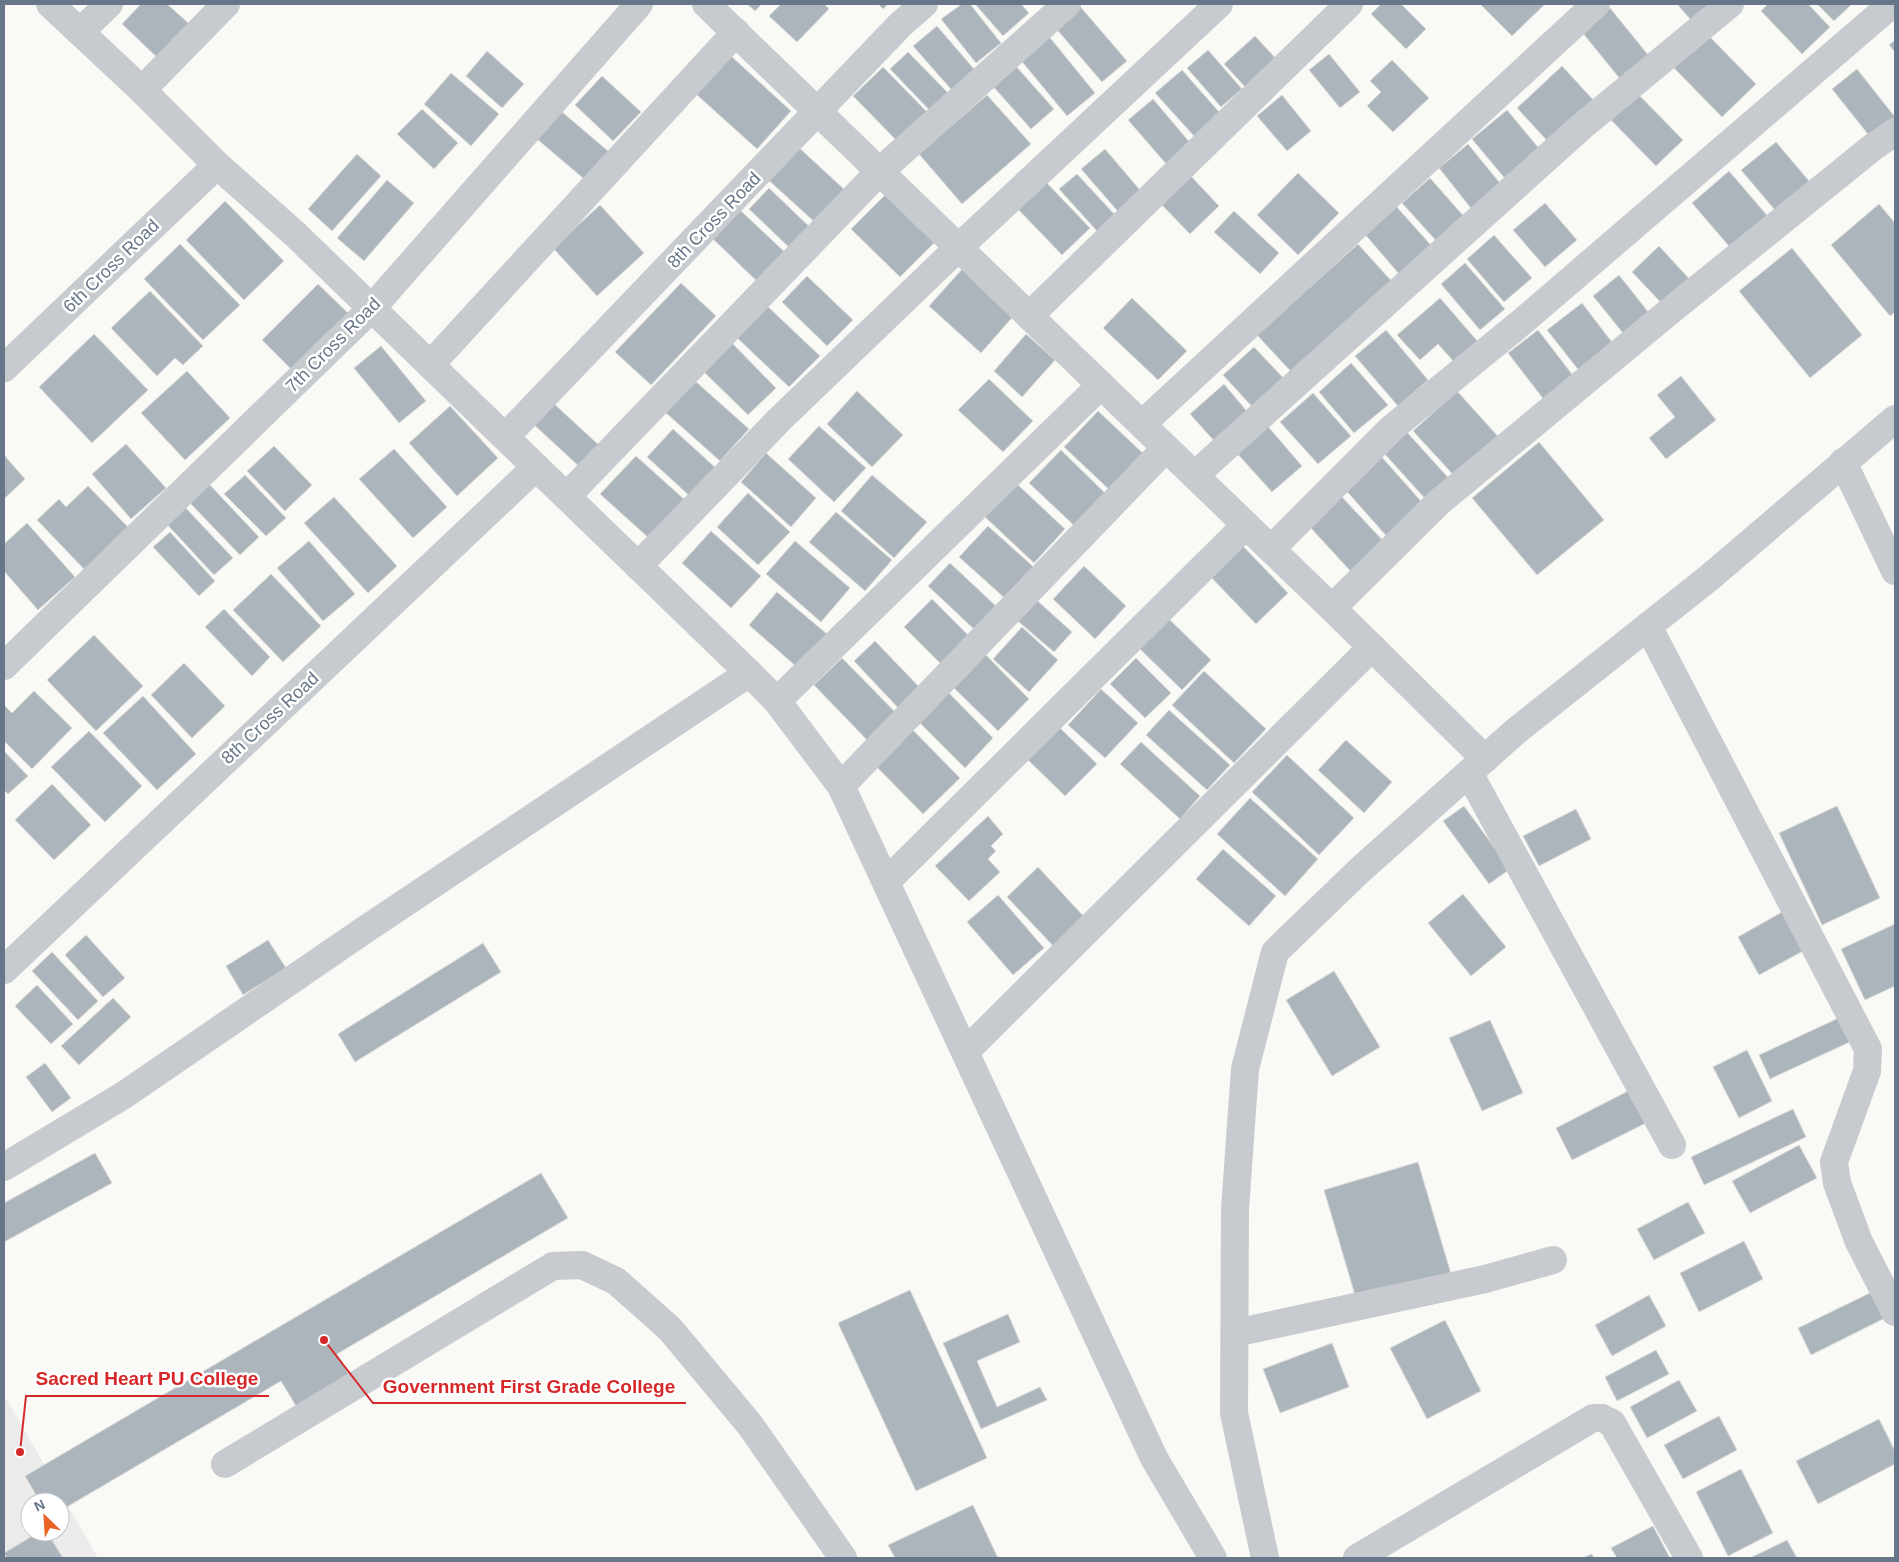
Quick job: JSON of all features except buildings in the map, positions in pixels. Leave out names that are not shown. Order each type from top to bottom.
[{"type":"street","points":[[50,4],[142,90],[217,165],[296,235],[749,673],[777,701],[841,786],[887,881],[1154,1458],[1208,1556]]},
{"type":"street","points":[[80,32],[109,4]]},
{"type":"street","points":[[142,90],[226,4]]},
{"type":"street","name":"7th Cross Road","points":[[4,666],[372,308],[640,4]]},
{"type":"street","points":[[706,4],[1372,647],[1477,766],[1672,1145]]},
{"type":"street","name":"8th Cross Road","points":[[505,437],[900,25],[924,4]]},
{"type":"street","points":[[567,496],[880,171],[1067,4]]},
{"type":"street","points":[[638,566],[779,420],[958,248],[1219,4]]},
{"type":"street","points":[[1029,316],[1349,4]]},
{"type":"street","points":[[1142,424],[1596,4]]},
{"type":"street","points":[[1194,475],[1581,127],[1730,4]]},
{"type":"street","points":[[1271,548],[1392,428],[1530,315],[1892,4]]},
{"type":"street","points":[[430,365],[736,32]]},
{"type":"street","points":[[1332,608],[1439,502],[1708,280],[1873,147],[1895,132]]},
{"type":"street","name":"6th Cross Road","points":[[4,368],[217,165]]},
{"type":"street","points":[[777,701],[1101,385]]},
{"type":"street","points":[[1265,1558],[1234,1413],[1235,1209],[1245,1069],[1275,952],[1360,870],[1516,730],[1710,577],[1895,419]]},
{"type":"street","points":[[841,786],[1166,448]]},
{"type":"street","points":[[1843,462],[1895,571]]},
{"type":"street","name":"8th Cross Road","points":[[4,970],[536,467]]},
{"type":"street","points":[[887,881],[1246,525]]},
{"type":"street","points":[[1648,626],[1868,1049],[1867,1071],[1834,1162],[1837,1183],[1859,1242],[1895,1312]]},
{"type":"street","points":[[966,1051],[1372,647]]},
{"type":"street","points":[[4,1167],[124,1095],[372,925],[749,673]]},
{"type":"street","points":[[1235,1333],[1485,1279],[1553,1260]]},
{"type":"street","points":[[225,1464],[553,1266],[582,1265],[616,1282],[670,1329],[750,1425],[843,1558]]},
{"type":"street","points":[[1358,1558],[1593,1418],[1602,1418],[1612,1423],[1689,1558]]},
{"type":"shaded area","points":[[7,1400],[60,1492],[20,1492],[20,1542],[70,1542],[70,1509],[98,1558],[4,1558],[4,1401]]},
{"type":"place","name":"Government First Grade College","points":[[324,1340]]},
{"type":"place","name":"Sacred Heart PU College","points":[[20,1452]]}]
